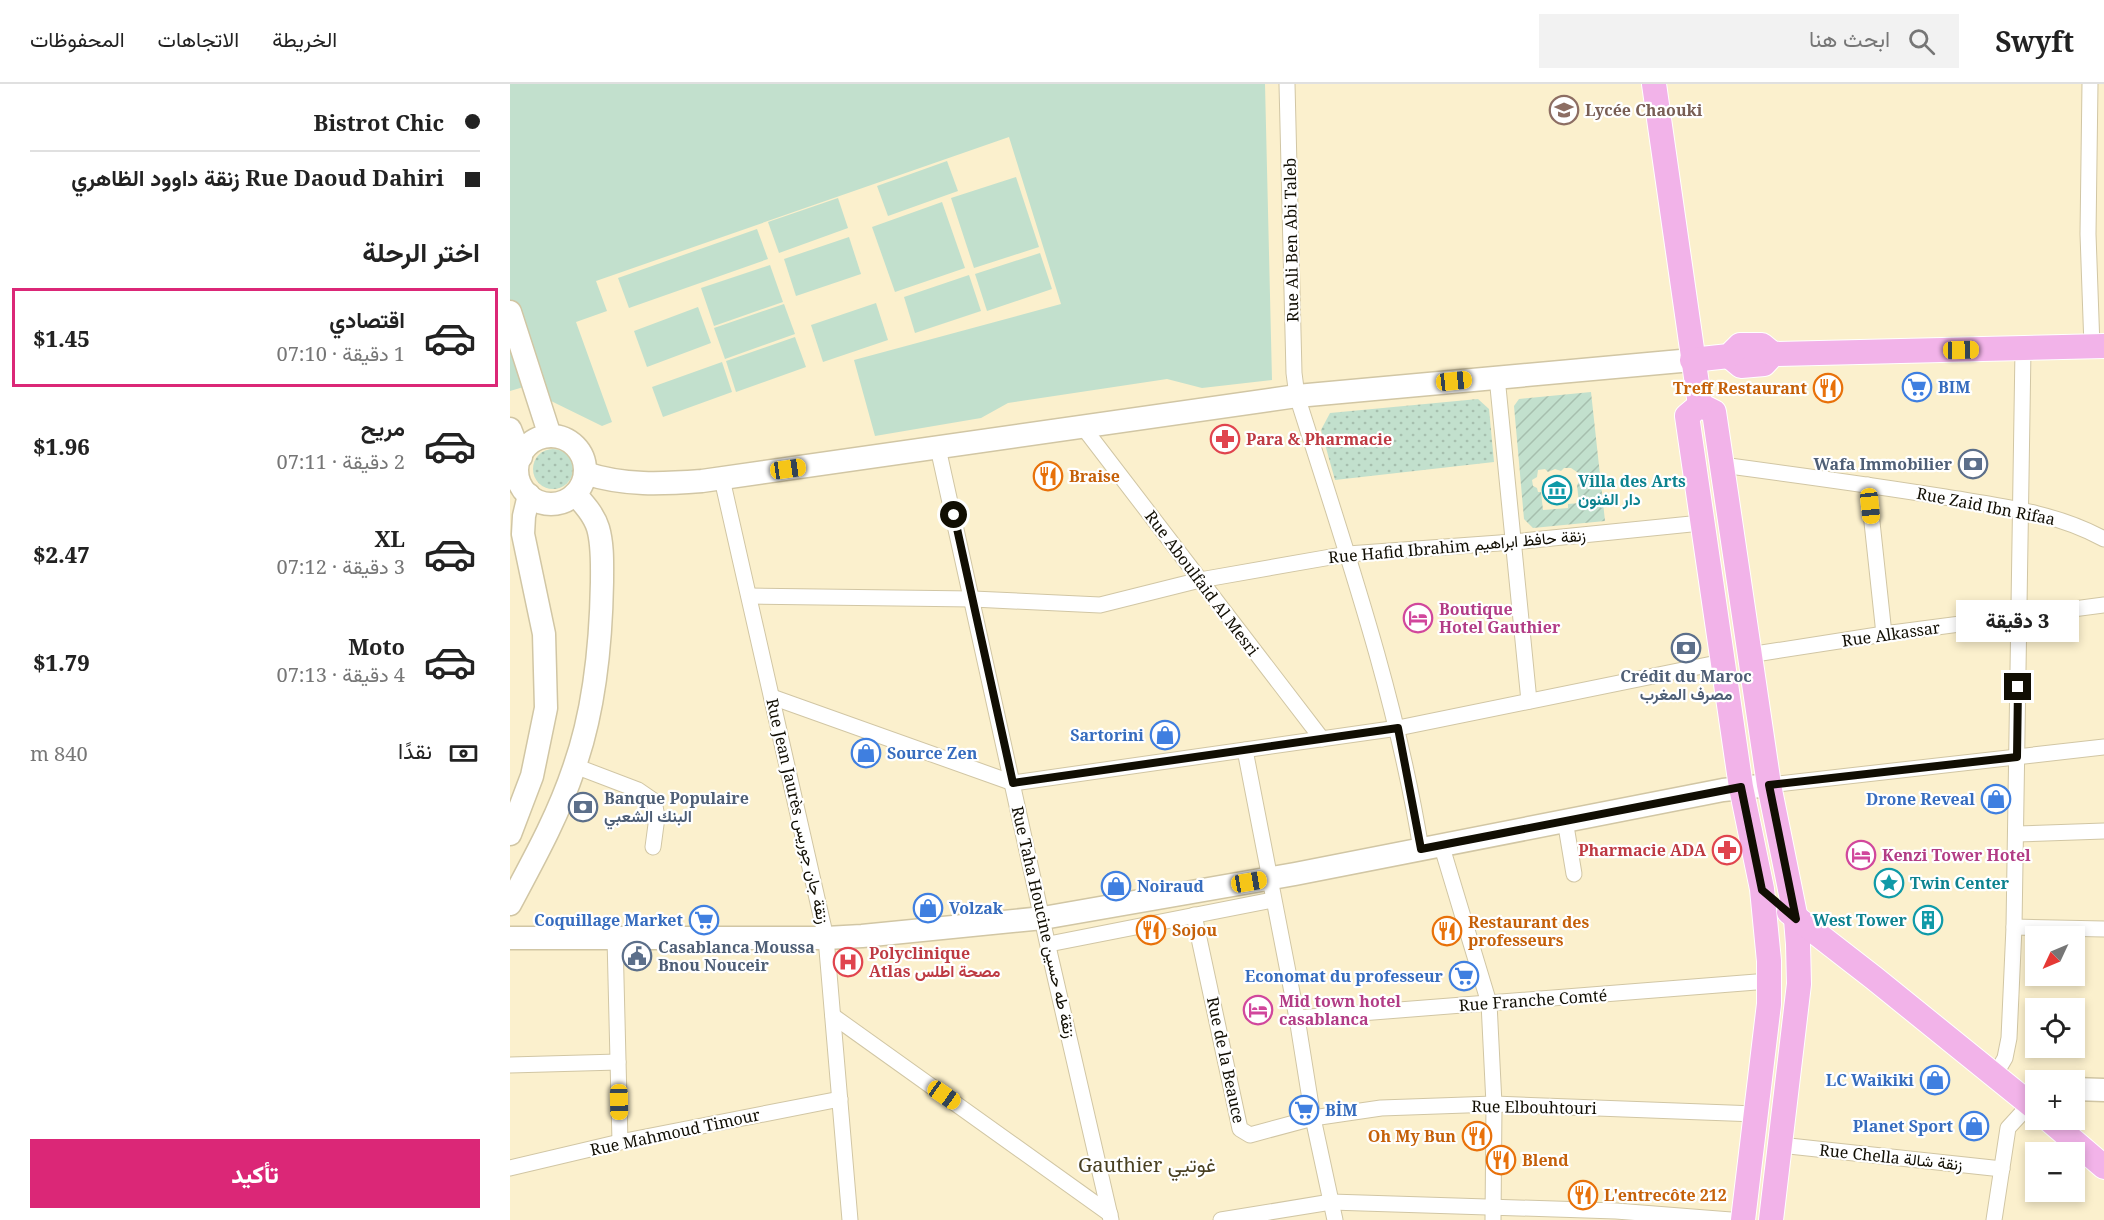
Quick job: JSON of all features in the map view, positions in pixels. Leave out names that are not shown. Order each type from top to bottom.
[{"type":"main road","points":[[1654,84],[1700,405]]},
{"type":"main road","points":[[510,312],[550,436]]},
{"type":"main road","points":[[585,473],[614,481],[634,483],[680,483],[722,479],[1297,396],[1729,356],[1741,366],[1764,364],[1773,354],[2098,346]]},
{"type":"main road","points":[[1700,405],[1713,412],[1769,785],[1796,919],[1799,984],[1771,1220]]},
{"type":"main road","points":[[1700,405],[1688,416],[1701,523],[1741,787],[1762,890],[1769,981],[1769,1004],[1743,1220]]},
{"type":"main road","points":[[510,429],[524,516],[523,534],[544,634],[546,708],[532,776],[510,834]]},
{"type":"main road","points":[[515,453],[543,437],[565,439],[577,448],[583,459],[585,473],[582,484],[575,494],[565,501],[552,503],[520,494]]},
{"type":"main road","points":[[510,904],[548,833],[575,766],[595,678],[602,601],[600,536],[595,520],[575,494]]},
{"type":"main road","points":[[510,938],[826,938],[1043,918],[1271,889],[1431,846],[1741,787],[1769,785]]},
{"type":"main road","points":[[1762,890],[2025,1099]]},
{"type":"main road","points":[[2085,1089],[2104,1090]]},
{"type":"main road","points":[[2062,1130],[2104,1167]]},
{"type":"street","name":"Rue Ali Ben Abi Taleb","points":[[1287,84],[1294,373],[1297,396],[1348,554],[1431,846],[1489,1003],[1494,1104],[1493,1213]]},
{"type":"street","points":[[2090,84],[2097,140],[2088,234],[2098,346]]},
{"type":"street","points":[[1995,1075],[2005,1058],[2009,1038],[2014,927],[2023,349]]},
{"type":"street","points":[[1497,377],[1529,701]]},
{"type":"street","name":"Rue Aboulfaid Al Mesri","points":[[1083,427],[1322,739]]},
{"type":"street","name":"Rue Taha Houcine زنقة طه حسين","points":[[938,448],[1111,1217]]},
{"type":"street","name":"Rue Zaid Ibn Rifaa","points":[[1722,465],[1868,485],[2021,510],[2067,522],[2104,539]]},
{"type":"street","name":"Rue Jean Jaurès زنقة جان جوريس","points":[[722,479],[826,938],[850,1220]]},
{"type":"street","points":[[1868,485],[1884,634]]},
{"type":"street","name":"Rue Hafid Ibrahim زنقة حافظ ابراهيم","points":[[749,596],[973,598],[1100,604],[1200,580],[1348,554],[1513,542],[1701,523]]},
{"type":"street","name":"Rue Alkassar","points":[[1749,655],[1884,634],[2104,605]]},
{"type":"street","points":[[772,697],[1013,783],[1398,728],[1722,662]]},
{"type":"street","points":[[1769,785],[2104,747]]},
{"type":"street","points":[[1245,750],[1313,1118],[1335,1220]]},
{"type":"street","points":[[575,766],[638,790],[654,801],[657,817],[653,847]]},
{"type":"street","points":[[1565,820],[1574,874]]},
{"type":"street","points":[[2016,834],[2104,831]]},
{"type":"street","points":[[1048,944],[1194,915],[1271,889]]},
{"type":"street","name":"Rue de la Beauce","points":[[1194,915],[1240,1129],[1250,1135],[1313,1118]]},
{"type":"street","points":[[2014,927],[2104,929]]},
{"type":"street","points":[[615,938],[620,1142]]},
{"type":"street","name":"Rue Franche Comté","points":[[1296,1018],[1769,981]]},
{"type":"street","points":[[833,1016],[1111,1217]]},
{"type":"street","points":[[510,1065],[618,1062]]},
{"type":"street","name":"Rue Mahmoud Timour","points":[[510,1168],[620,1142],[840,1098]]},
{"type":"street","name":"Rue Elbouhtouri","points":[[1313,1118],[1381,1108],[1494,1104],[1756,1114]]},
{"type":"street","points":[[1994,1220],[2008,1128],[2025,1116]]},
{"type":"street","name":"Rue Chella زنقة شالة","points":[[1780,1145],[2002,1169]]},
{"type":"street","points":[[1221,1220],[1331,1202],[1493,1213],[1616,1211],[1731,1220]]},
{"type":"green space","points":[[510,84],[1265,84],[1272,380],[1202,388],[1167,379],[1008,403],[981,418],[875,436],[854,360],[1061,304],[1009,137],[596,281],[607,311],[576,322],[612,422],[602,426],[551,401],[544,381],[510,391]]},
{"type":"green space","points":[[947,161],[958,191],[888,216],[877,186]]},
{"type":"green space","points":[[1016,177],[1039,247],[974,268],[951,198]]},
{"type":"green space","points":[[838,198],[848,228],[779,253],[768,222]]},
{"type":"green space","points":[[942,202],[965,268],[895,292],[872,227]]},
{"type":"green space","points":[[757,229],[768,259],[629,308],[618,278]]},
{"type":"green space","points":[[849,237],[861,274],[796,296],[784,259]]},
{"type":"green space","points":[[1040,253],[1052,289],[987,311],[975,274]]},
{"type":"green space","points":[[770,265],[783,302],[714,326],[701,288]]},
{"type":"green space","points":[[969,275],[981,311],[915,333],[904,297]]},
{"type":"green space","points":[[876,303],[888,340],[823,362],[811,325]]},
{"type":"green space","points":[[784,304],[795,334],[725,359],[714,328]]},
{"type":"green space","points":[[698,307],[711,343],[647,367],[634,331]]},
{"type":"green space","points":[[795,337],[806,367],[736,392],[726,361]]},
{"type":"green space","points":[[722,362],[732,392],[663,417],[652,387]]},
{"type":"green space","points":[[1591,392],[1605,521],[1533,528],[1524,519],[1514,406],[1519,399]],"holes":[[[1571,468],[1580,474],[1580,481],[1577,485],[1579,503],[1568,504],[1568,508],[1543,510],[1541,492],[1533,486],[1532,480],[1537,477],[1538,470],[1545,469],[1548,472]]]},
{"type":"green space","points":[[1478,399],[1489,409],[1494,462],[1335,480],[1321,430],[1330,413]]},
{"type":"green space","points":[[553,449],[567,455],[573,469],[567,483],[553,489],[539,483],[533,469],[539,455]]},
{"type":"place","name":"Lycée Chaouki","points":[[1564,110]]},
{"type":"place","name":"BIM","points":[[1917,387]]},
{"type":"place","name":"Treff Restaurant","points":[[1828,388]]},
{"type":"place","name":"Para & Pharmacie","points":[[1225,439]]},
{"type":"place","name":"Wafa Immobilier","points":[[1973,464]]},
{"type":"place","name":"Braise","points":[[1048,476]]},
{"type":"place","name":"Villa des Arts دار الفنون","points":[[1557,490]]},
{"type":"place","name":"Boutique Hotel Gauthier","points":[[1418,618]]},
{"type":"place","name":"Crédit du Maroc مصرف المغرب","points":[[1686,648]]},
{"type":"place","name":"Sartorini","points":[[1165,735]]},
{"type":"place","name":"Source Zen","points":[[866,753]]},
{"type":"place","name":"Drone Reveal","points":[[1996,799]]},
{"type":"place","name":"Banque Populaire البنك الشعبي","points":[[583,807]]},
{"type":"place","name":"Pharmacie ADA","points":[[1727,850]]},
{"type":"place","name":"Kenzi Tower Hotel","points":[[1861,855]]},
{"type":"place","name":"Twin Center","points":[[1889,883]]},
{"type":"place","name":"Noiraud","points":[[1116,886]]},
{"type":"place","name":"Volzak","points":[[928,908]]},
{"type":"place","name":"Coquillage Market","points":[[704,920]]},
{"type":"place","name":"West Tower","points":[[1928,920]]},
{"type":"place","name":"Sojou","points":[[1151,930]]},
{"type":"place","name":"Restaurant des professeurs","points":[[1447,931]]},
{"type":"place","name":"Casablanca Moussa Bnou Nouceir","points":[[637,956]]},
{"type":"place","name":"Polyclinique Atlas مصحة اطلس","points":[[848,962]]},
{"type":"place","name":"Economat du professeur","points":[[1464,976]]},
{"type":"place","name":"Mid town hotel casablanca","points":[[1258,1010]]},
{"type":"place","name":"LC Waikiki","points":[[1935,1080]]},
{"type":"place","name":"BİM","points":[[1304,1110]]},
{"type":"place","name":"Planet Sport","points":[[1974,1126]]},
{"type":"place","name":"Oh My Bun","points":[[1477,1136]]},
{"type":"place","name":"Blend","points":[[1501,1160]]},
{"type":"place","name":"L'entrecôte 212","points":[[1583,1195]]},
{"type":"district","name":"Gauthier غوتيي","points":[[1147,1165]]},
{"type":"route","points":[[954,515],[1013,783],[1398,728],[1421,849],[1741,787],[1762,890],[1796,919],[1769,785],[2017,757],[2018,687]]}]
